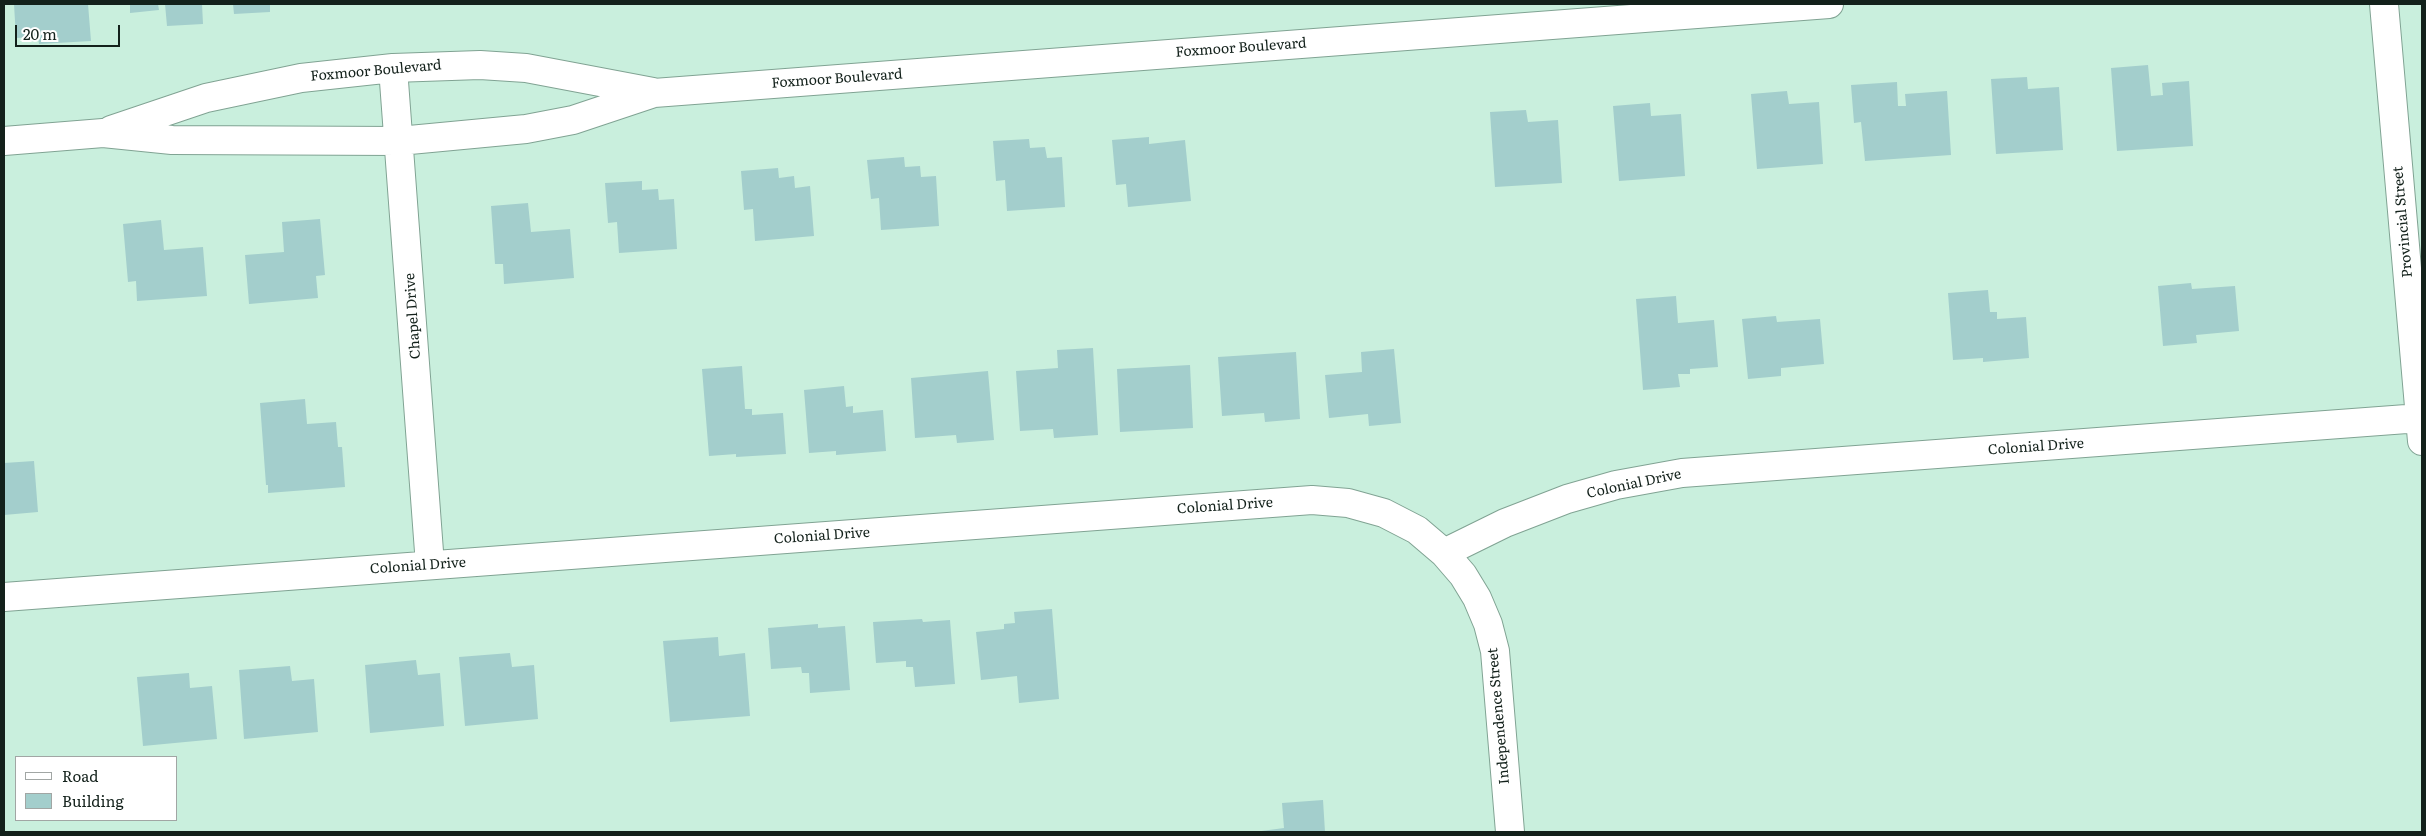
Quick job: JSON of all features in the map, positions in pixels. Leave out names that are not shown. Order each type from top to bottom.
[{"type":"street","name":"Foxmoor Boulevard","points":[[4,141],[103,133],[172,140],[399,141],[526,129],[573,120],[654,93],[1828,4]]},
{"type":"street","name":"Provincial Street","points":[[2384,4],[2421,429]]},
{"type":"street","name":"Foxmoor Boulevard","points":[[103,133],[206,98],[302,78],[393,68],[480,65],[526,68],[654,93]]},
{"type":"street","name":"Chapel Drive","points":[[393,68],[430,565]]},
{"type":"street","name":"Colonial Drive","points":[[4,597],[1312,500],[1348,503],[1384,513],[1417,530],[1444,553],[1505,523],[1567,499],[1616,486],[1682,473],[2421,429]]},
{"type":"street","name":"Independence Street","points":[[1444,553],[1463,575],[1477,598],[1488,624],[1495,651],[1510,832]]},
{"type":"building","points":[[14,4],[88,4],[91,41],[39,44],[38,37],[16,38]]},
{"type":"building","points":[[130,4],[158,4],[159,10],[130,13]]},
{"type":"building","points":[[165,4],[202,4],[203,24],[167,26]]},
{"type":"building","points":[[233,4],[270,4],[270,12],[234,14]]},
{"type":"building","points":[[2148,65],[2151,96],[2163,95],[2162,83],[2189,81],[2193,146],[2117,151],[2111,68]]},
{"type":"building","points":[[2027,77],[2028,89],[2059,87],[2063,150],[1996,154],[1991,79]]},
{"type":"building","points":[[1897,82],[1898,106],[1906,106],[1905,94],[1947,91],[1951,155],[1865,161],[1861,122],[1854,123],[1851,85]]},
{"type":"building","points":[[1787,91],[1789,104],[1819,102],[1823,164],[1757,169],[1751,94]]},
{"type":"building","points":[[1650,103],[1651,116],[1681,114],[1685,176],[1619,181],[1613,106]]},
{"type":"building","points":[[1526,110],[1528,122],[1558,120],[1562,183],[1495,187],[1490,112]]},
{"type":"building","points":[[1149,137],[1149,144],[1185,140],[1191,201],[1128,207],[1126,184],[1116,185],[1112,140]]},
{"type":"building","points":[[1029,139],[1030,148],[1045,147],[1047,158],[1062,157],[1065,207],[1007,211],[1005,180],[996,181],[993,141]]},
{"type":"building","points":[[904,157],[905,167],[920,166],[921,177],[936,176],[939,226],[881,230],[879,198],[871,199],[867,160]]},
{"type":"building","points":[[778,168],[779,178],[794,176],[795,188],[810,186],[814,236],[755,241],[753,209],[744,210],[741,171]]},
{"type":"building","points":[[642,181],[642,190],[658,189],[659,200],[674,199],[677,249],[619,253],[617,222],[608,223],[605,183]]},
{"type":"building","points":[[528,203],[531,232],[570,229],[574,278],[504,284],[503,264],[495,264],[491,206]]},
{"type":"building","points":[[320,219],[325,275],[316,276],[318,298],[249,304],[245,255],[284,252],[282,222]]},
{"type":"building","points":[[161,220],[164,250],[203,247],[207,296],[137,301],[136,281],[128,282],[123,224]]},
{"type":"building","points":[[2191,283],[2192,289],[2235,286],[2239,331],[2196,335],[2197,343],[2163,346],[2158,286]]},
{"type":"building","points":[[1988,290],[1990,312],[1997,312],[1997,319],[2026,317],[2029,358],[1983,362],[1983,358],[1953,360],[1948,293]]},
{"type":"building","points":[[1676,296],[1678,323],[1714,320],[1718,367],[1690,369],[1690,374],[1678,374],[1680,387],[1643,390],[1636,299]]},
{"type":"building","points":[[1776,316],[1777,322],[1820,319],[1824,364],[1781,368],[1781,376],[1748,379],[1742,319]]},
{"type":"building","points":[[1093,348],[1098,435],[1054,438],[1053,429],[1020,431],[1016,371],[1058,368],[1057,350]]},
{"type":"building","points":[[1394,349],[1401,423],[1369,426],[1368,414],[1329,418],[1325,375],[1362,372],[1361,352]]},
{"type":"building","points":[[1296,352],[1300,419],[1265,422],[1264,413],[1222,416],[1218,357]]},
{"type":"building","points":[[1190,365],[1193,428],[1120,432],[1117,369]]},
{"type":"building","points":[[742,366],[745,409],[752,409],[752,415],[783,413],[786,454],[736,457],[736,454],[709,456],[702,369]]},
{"type":"building","points":[[988,371],[994,440],[957,443],[956,435],[915,438],[911,378]]},
{"type":"building","points":[[844,386],[846,407],[853,406],[853,413],[883,410],[886,451],[836,455],[836,451],[809,453],[804,390]]},
{"type":"building","points":[[305,399],[307,424],[336,422],[338,447],[342,447],[345,487],[268,493],[260,403]]},
{"type":"building","points":[[34,461],[38,512],[4,515],[4,463]]},
{"type":"building","points":[[1052,609],[1059,699],[1019,703],[1017,676],[981,680],[976,632],[1004,629],[1004,624],[1015,623],[1014,612]]},
{"type":"building","points":[[922,619],[923,622],[950,620],[955,684],[915,687],[913,667],[906,667],[906,661],[876,663],[873,622]]},
{"type":"building","points":[[818,624],[818,628],[845,626],[850,690],[810,693],[809,673],[802,673],[801,667],[771,669],[768,628]]},
{"type":"building","points":[[718,637],[719,656],[745,653],[750,716],[670,722],[663,641]]},
{"type":"building","points":[[510,653],[512,667],[534,665],[538,719],[465,726],[459,657]]},
{"type":"building","points":[[416,660],[418,675],[440,673],[444,726],[370,733],[365,665]]},
{"type":"building","points":[[290,666],[292,681],[314,679],[318,732],[244,739],[239,670]]},
{"type":"building","points":[[189,673],[190,688],[212,686],[217,739],[143,746],[137,677]]},
{"type":"building","points":[[1323,800],[1325,832],[1254,832],[1284,828],[1282,803]]}]
